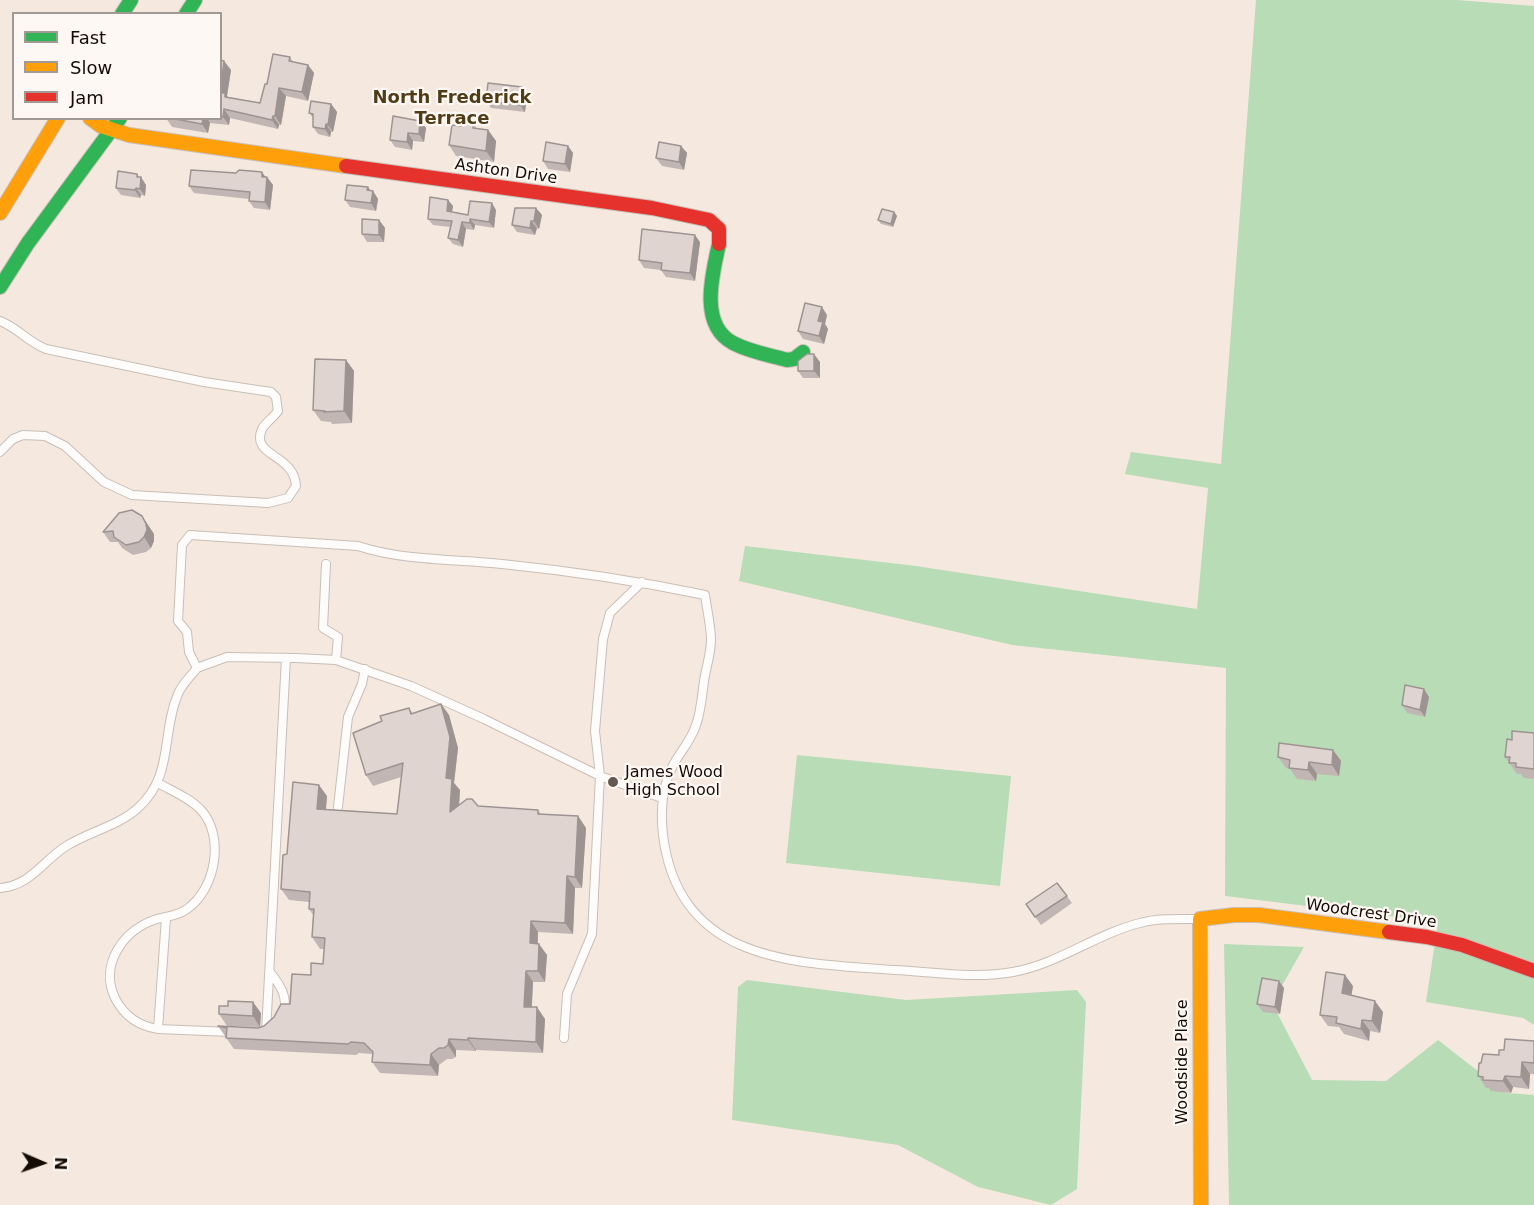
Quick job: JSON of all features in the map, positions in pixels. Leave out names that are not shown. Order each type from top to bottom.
[{"type":"main road","points":[[0,213],[57,120]]},
{"type":"main road","name":"Ashton Drive","points":[[99,120],[116,124],[129,135],[652,208],[709,220],[715,224],[720,235],[712,300],[713,320],[718,331],[735,345],[787,360],[794,359],[803,352]]},
{"type":"main road","points":[[0,287],[45,219],[116,124]]},
{"type":"main road","name":"Woodcrest Drive","points":[[1200,919],[1259,915],[1426,937],[1462,945],[1534,971]]},
{"type":"main road","name":"Woodside Place","points":[[1200,919],[1201,1205]]},
{"type":"lane","points":[[0,321],[17,328],[24,338],[46,349],[204,382],[271,392],[279,405],[278,411],[264,426],[261,441],[269,454],[286,462],[292,470],[296,486],[288,498],[268,503],[145,497],[117,490],[104,482],[65,446],[45,436],[23,435],[13,439],[0,452]]},
{"type":"lane","points":[[197,668],[189,652],[187,632],[178,621],[182,545],[190,535],[358,546],[381,553],[540,567],[642,582],[705,595],[711,641],[697,724],[667,778],[662,798],[663,835],[669,862],[681,893],[692,910],[723,937],[748,949],[812,965],[992,975],[1037,966],[1140,923],[1200,919]]},
{"type":"lane","points":[[326,564],[323,628],[338,637],[336,660]]},
{"type":"lane","points":[[564,1038],[567,994],[592,934],[600,776],[595,731],[603,639],[610,613],[642,582]]},
{"type":"lane","points":[[0,888],[25,881],[68,845],[124,819],[148,798],[158,783],[178,692],[197,668],[227,657],[336,660],[365,669],[420,690],[600,776],[662,798]]},
{"type":"lane","points":[[266,1033],[286,658]]},
{"type":"lane","points":[[338,807],[348,717],[362,684],[365,669]]},
{"type":"lane","points":[[158,783],[193,802],[202,810],[211,825],[215,842],[214,862],[208,881],[190,908],[144,925],[120,943],[111,968],[114,996],[121,1008],[143,1026],[158,1029],[244,1032]]},
{"type":"lane","points":[[158,1029],[166,918]]},
{"type":"lane","points":[[255,1033],[266,1033],[273,1030],[286,1006],[281,986],[270,972]]},
{"type":"green space","points":[[1256,0],[1457,0],[1534,6],[1534,1025],[1523,1018],[1426,1002],[1438,922],[1225,896],[1226,668],[1012,645],[739,581],[745,546],[916,566],[1197,609],[1208,488],[1125,474],[1131,452],[1221,464]]},
{"type":"green space","points":[[797,755],[1011,776],[1000,886],[786,863]]},
{"type":"green space","points":[[1224,944],[1304,947],[1272,1003],[1312,1080],[1386,1081],[1438,1040],[1506,1093],[1534,1095],[1534,1205],[1229,1205]]},
{"type":"green space","points":[[747,980],[906,1000],[1077,990],[1086,1002],[1077,1189],[1051,1205],[978,1187],[898,1145],[732,1120],[738,987]]},
{"type":"building","points":[[273,54],[290,57],[289,61],[308,65],[302,92],[279,88],[275,116],[272,120],[224,109],[222,117],[222,93],[225,93],[225,97],[260,103],[265,84],[267,84]]},
{"type":"building","points":[[488,83],[522,87],[520,105],[486,101]]},
{"type":"building","points":[[311,101],[331,104],[328,125],[326,124],[325,129],[313,127],[313,114],[309,113]]},
{"type":"building","points":[[393,116],[420,121],[419,134],[408,133],[407,142],[390,140]]},
{"type":"building","points":[[181,120],[203,120],[202,124]]},
{"type":"building","points":[[462,122],[473,123],[473,128],[488,130],[486,151],[449,145],[452,125],[461,126]]},
{"type":"building","points":[[546,142],[568,146],[565,164],[543,161]]},
{"type":"building","points":[[659,142],[681,146],[679,162],[656,158]]},
{"type":"building","points":[[191,170],[262,172],[262,177],[267,177],[265,202],[249,201],[250,192],[189,186]]},
{"type":"building","points":[[118,171],[137,174],[137,177],[141,177],[140,189],[116,188]]},
{"type":"building","points":[[347,185],[368,187],[367,190],[373,191],[371,203],[345,200]]},
{"type":"building","points":[[430,197],[448,200],[447,211],[468,215],[470,201],[492,203],[489,222],[470,219],[470,223],[462,222],[458,240],[448,238],[452,221],[428,219]]},
{"type":"building","points":[[515,208],[536,208],[534,221],[531,221],[530,228],[512,225]]},
{"type":"building","points":[[882,209],[894,212],[891,224],[878,220]]},
{"type":"building","points":[[362,219],[379,220],[379,235],[362,234]]},
{"type":"building","points":[[642,229],[695,235],[690,273],[661,270],[662,263],[639,260]]},
{"type":"building","points":[[805,303],[822,307],[818,321],[823,322],[819,336],[798,331]]},
{"type":"building","points":[[807,354],[814,354],[814,371],[798,371],[798,361]]},
{"type":"building","points":[[315,359],[346,360],[344,411],[313,410]]},
{"type":"building","points":[[132,510],[142,516],[146,524],[147,530],[139,542],[126,545],[114,537],[113,531],[103,532],[119,513]]},
{"type":"building","points":[[1405,685],[1424,689],[1420,710],[1402,705]]},
{"type":"building","points":[[441,704],[450,737],[446,778],[452,779],[450,812],[467,799],[472,799],[478,806],[538,810],[538,814],[578,816],[575,877],[567,876],[565,923],[531,921],[530,943],[539,944],[538,971],[526,971],[524,1007],[537,1007],[536,1042],[449,1039],[448,1045],[431,1054],[430,1065],[372,1062],[373,1052],[364,1043],[226,1038],[227,1028],[218,1026],[258,1028],[264,1026],[274,1017],[281,1004],[290,1004],[292,974],[311,975],[311,963],[323,964],[325,938],[312,937],[314,909],[309,909],[310,892],[281,889],[283,855],[287,854],[293,782],[319,785],[317,809],[397,814],[403,763],[366,775],[353,733],[382,721],[380,716],[409,708],[411,714]]},
{"type":"building","points":[[1512,731],[1534,733],[1534,769],[1516,767],[1516,763],[1509,763],[1510,757],[1505,757],[1507,739],[1512,740]]},
{"type":"building","points":[[1279,743],[1333,750],[1332,765],[1309,762],[1308,770],[1289,768],[1290,760],[1278,757]]},
{"type":"building","points":[[1057,883],[1067,896],[1035,917],[1026,904]]},
{"type":"building","points":[[1326,972],[1345,975],[1342,993],[1375,1001],[1372,1021],[1362,1020],[1361,1029],[1336,1023],[1337,1017],[1320,1015]]},
{"type":"building","points":[[1262,978],[1279,981],[1275,1007],[1257,1004]]},
{"type":"building","points":[[228,1001],[253,1002],[253,1016],[219,1014],[219,1006],[228,1006]]},
{"type":"building","points":[[1505,1039],[1534,1041],[1534,1063],[1522,1062],[1521,1077],[1505,1076],[1503,1081],[1483,1080],[1483,1077],[1478,1076],[1479,1063],[1481,1063],[1483,1054],[1499,1055],[1499,1050],[1504,1050]]},
{"type":"traffic: fast","points":[[123,12],[131,0]]},
{"type":"traffic: fast","points":[[187,12],[195,0]]},
{"type":"traffic: fast","points":[[0,287],[28,243],[119,120]]},
{"type":"traffic: fast","points":[[719,244],[713,270],[711,298],[715,324],[722,335],[746,349],[787,360],[794,359],[803,352]]},
{"type":"traffic: slow","points":[[0,213],[57,120]]},
{"type":"traffic: slow","points":[[93,120],[101,126],[129,135],[346,166]]},
{"type":"traffic: slow","points":[[1201,1205],[1200,919],[1259,915],[1389,932]]},
{"type":"traffic: jam","points":[[346,166],[652,208],[709,220],[719,229],[719,244]]},
{"type":"traffic: jam","points":[[1389,932],[1462,945],[1534,971]]},
{"type":"place","name":"James Wood High School","points":[[613,782]]},
{"type":"district","name":"North Frederick Terrace","points":[[452,108]]}]
